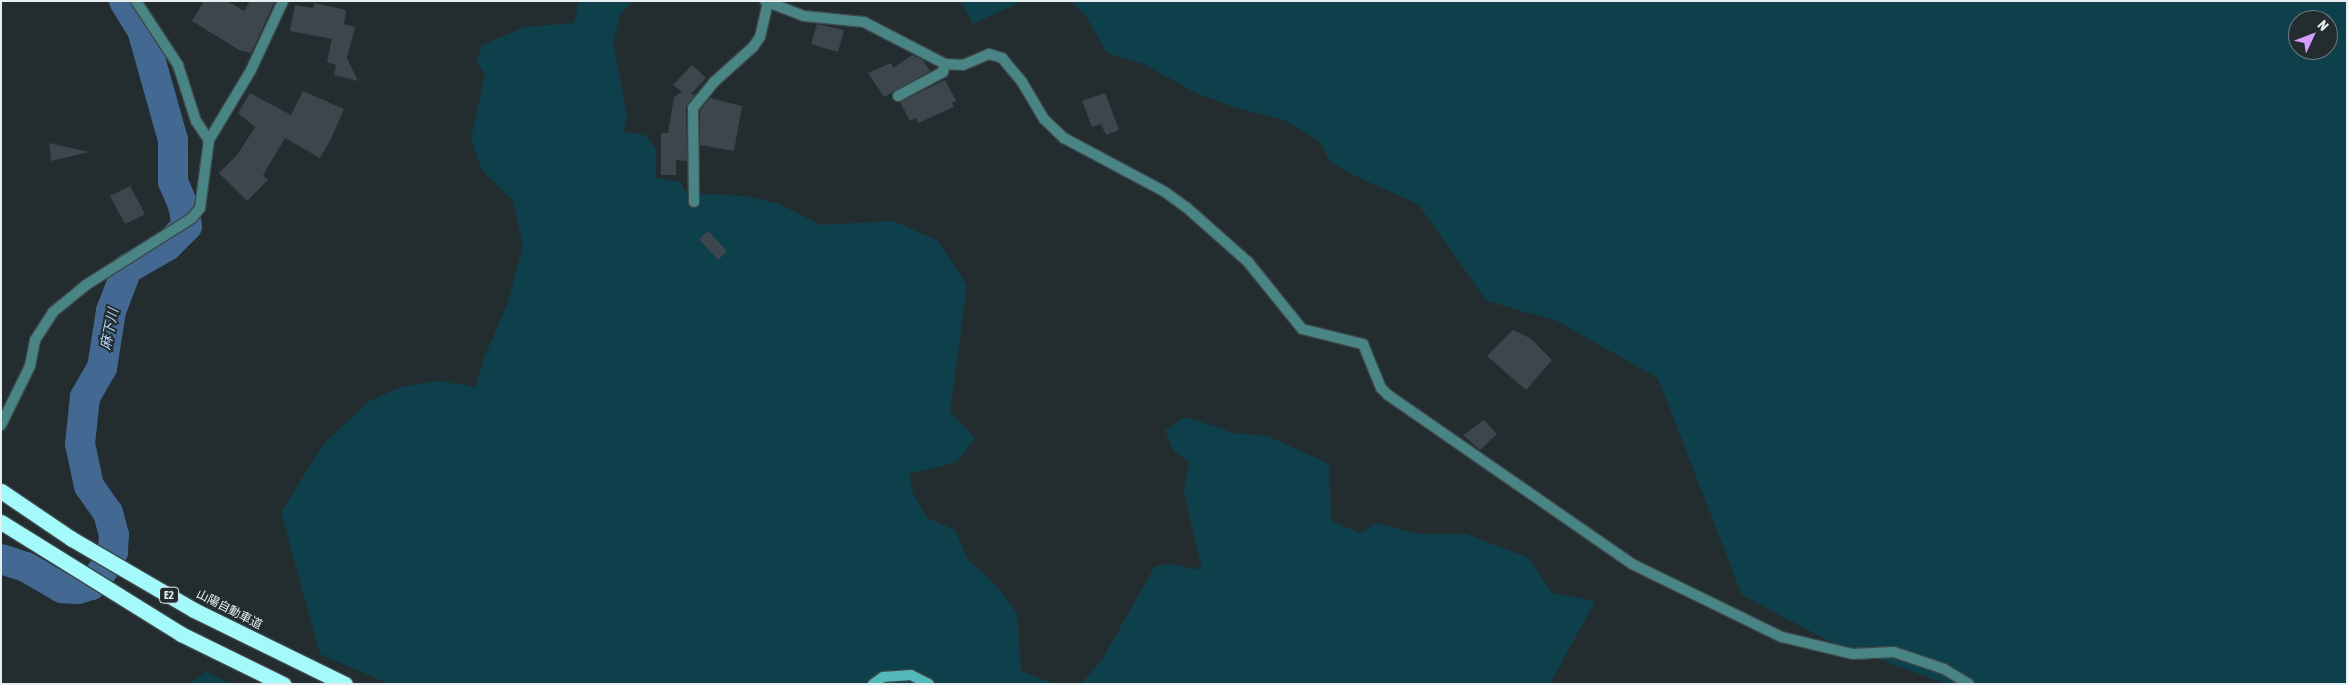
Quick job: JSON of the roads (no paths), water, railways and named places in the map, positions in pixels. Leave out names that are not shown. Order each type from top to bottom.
[{"type":"highway","name":"山陽自動車道","points":[[1,491],[72,539],[194,610],[345,684]]},
{"type":"highway","name":"E2","points":[[1,522],[57,561],[182,634],[283,684]]},
{"type":"main road","points":[[873,684],[882,677],[911,675],[929,684]]},
{"type":"street","points":[[136,1],[178,65],[196,121],[209,140]]},
{"type":"street","points":[[1,425],[30,366],[35,340],[53,312],[86,285],[192,218],[200,208],[209,140],[251,70],[283,1]]},
{"type":"street","points":[[694,202],[693,108],[714,82],[753,47],[760,37],[767,2],[804,16],[864,22],[945,64],[963,65],[989,54],[1002,58],[1022,82],[1044,119],[1064,138],[1165,192],[1186,207],[1248,262],[1302,329],[1363,344],[1381,388],[1388,395],[1632,564],[1782,638],[1853,654],[1894,652],[1944,669],[1969,684]]},
{"type":"street","points":[[898,96],[943,72],[945,64]]},
{"type":"waterway","name":"麻下川","points":[[1,559],[26,567],[62,588],[78,589],[91,585],[103,570],[113,552],[114,535],[108,513],[89,486],[80,444],[85,397],[102,368],[111,311],[127,269],[167,246],[187,226],[183,205],[173,182],[173,140],[142,30],[124,1]]}]
